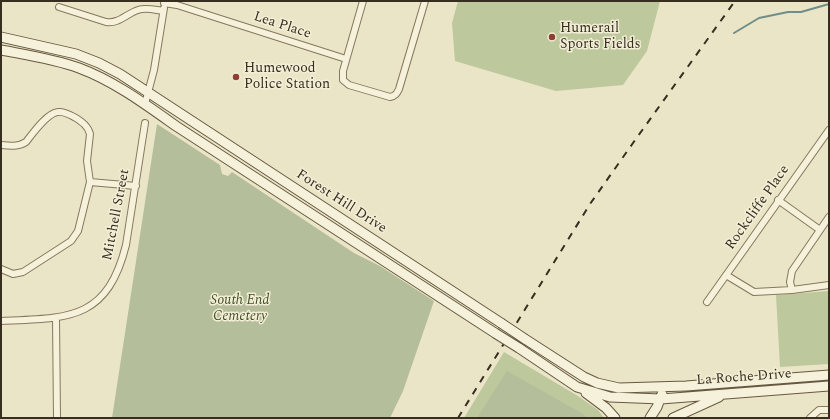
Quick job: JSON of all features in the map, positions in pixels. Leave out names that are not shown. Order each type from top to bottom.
[{"type":"street","points":[[363,1],[342,76],[345,82],[349,85],[387,96],[394,96],[399,88],[425,1]]},
{"type":"street","points":[[145,104],[154,70],[165,2]]},
{"type":"street","name":"Lea Place","points":[[165,2],[346,59]]},
{"type":"street","points":[[59,7],[113,23],[145,8],[163,11]]},
{"type":"street","name":"Forest Hill Drive","points":[[1,38],[63,51],[89,59],[120,74],[575,372],[597,383],[619,388],[663,387]]},
{"type":"street","name":"Forest Hill Drive","points":[[1,50],[78,67],[104,79],[145,104],[176,126],[519,348],[576,387],[610,397],[661,399]]},
{"type":"street","points":[[1,145],[21,145],[26,142],[50,115],[58,112],[68,114],[84,124],[89,131],[87,161],[90,182],[78,231],[71,241],[23,272],[13,274],[1,269]]},
{"type":"street","name":"Mitchell Street","points":[[1,321],[67,316],[92,305],[101,297],[116,276],[122,261],[136,186],[145,123]]},
{"type":"street","name":"Rockcliffe Place","points":[[707,302],[829,130]]},
{"type":"street","points":[[90,182],[136,186]]},
{"type":"street","points":[[778,200],[820,230]]},
{"type":"street","points":[[792,290],[790,282],[792,271],[829,216]]},
{"type":"street","points":[[726,275],[754,292],[792,290],[829,285]]},
{"type":"street","points":[[56,318],[57,418]]},
{"type":"street","name":"La Roche Drive","points":[[663,387],[829,375]]},
{"type":"street","name":"La Roche Drive","points":[[661,399],[829,386]]},
{"type":"street","points":[[576,387],[606,408],[615,418]]},
{"type":"street","points":[[650,418],[661,399],[663,387]]},
{"type":"street","points":[[673,418],[728,394]]},
{"type":"street","points":[[810,418],[819,410],[829,410]]},
{"type":"green space","name":"Humerail Sports Fields","points":[[458,1],[660,1],[647,51],[623,85],[556,91],[455,61],[452,23]]},
{"type":"green space","name":"South End Cemetery","points":[[157,124],[220,165],[222,174],[228,176],[232,172],[354,253],[380,266],[434,301],[403,391],[390,418],[112,418]]},
{"type":"green space","points":[[829,291],[829,364],[780,367],[776,295]]},
{"type":"green space","points":[[504,352],[578,396],[598,410],[604,418],[464,418]]},
{"type":"green space","points":[[507,371],[583,414],[587,418],[477,418]]},
{"type":"waterway","points":[[734,33],[759,18],[788,12],[801,12],[829,4]]},
{"type":"railway","points":[[458,418],[590,204],[735,1]]},
{"type":"place","name":"Humerail Sports Fields","points":[[552,37]]},
{"type":"place","name":"Humewood Police Station","points":[[236,77]]}]
